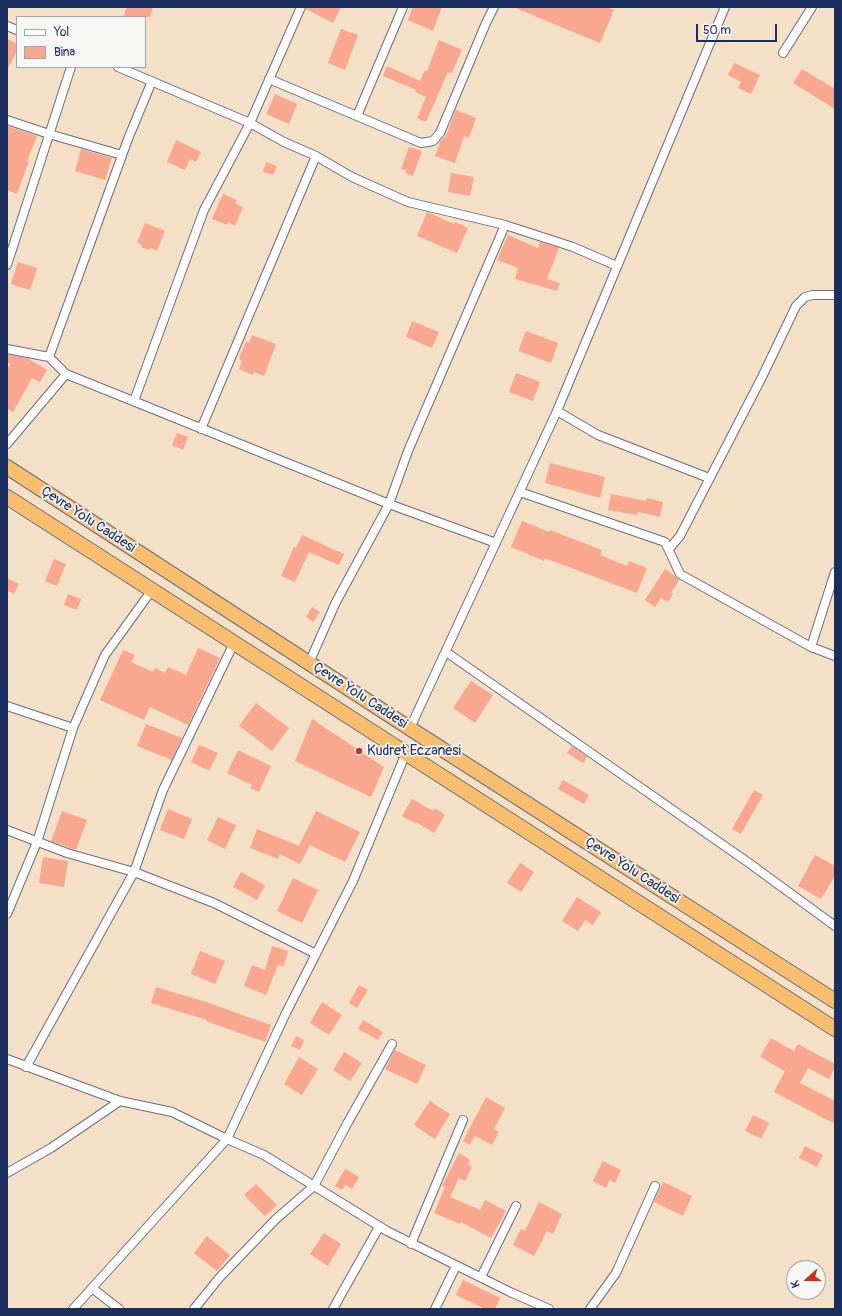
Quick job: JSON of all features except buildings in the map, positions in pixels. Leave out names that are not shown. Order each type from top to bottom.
[{"type":"highway","name":"Çevre Yolu Caddesi","points":[[7,467],[835,1001]]},
{"type":"highway","name":"Çevre Yolu Caddesi","points":[[7,497],[835,1029]]},
{"type":"street","points":[[134,402],[204,210],[250,123],[301,7]]},
{"type":"street","points":[[357,116],[403,7]]},
{"type":"street","points":[[269,79],[421,143],[433,141],[440,133],[494,7]]},
{"type":"street","points":[[410,728],[557,411],[725,7]]},
{"type":"street","points":[[783,53],[812,7]]},
{"type":"street","points":[[7,265],[71,68]]},
{"type":"street","points":[[120,68],[250,123],[284,142],[316,156],[352,177],[408,202],[505,225],[573,247],[617,266]]},
{"type":"street","points":[[49,357],[122,155],[152,81]]},
{"type":"street","points":[[7,120],[122,155]]},
{"type":"street","points":[[201,429],[316,156]]},
{"type":"street","points":[[309,663],[336,602],[389,504],[408,451],[505,225]]},
{"type":"street","points":[[669,549],[680,536],[762,377],[796,306],[805,297],[813,295],[835,295]]},
{"type":"street","points":[[7,348],[49,357],[66,374],[389,504],[496,543]]},
{"type":"street","points":[[7,444],[66,374]]},
{"type":"street","points":[[557,411],[598,435],[709,478]]},
{"type":"street","points":[[520,492],[665,542],[680,574],[811,647],[835,656]]},
{"type":"street","points":[[811,647],[835,572]]},
{"type":"street","points":[[7,914],[37,842],[73,728],[105,655],[152,590]]},
{"type":"street","points":[[26,1067],[134,872],[163,790],[234,643]]},
{"type":"street","points":[[446,652],[749,863],[835,926]]},
{"type":"street","points":[[7,706],[73,728]]},
{"type":"street","points":[[73,1309],[227,1139],[286,1013],[353,881],[406,753]]},
{"type":"street","points":[[7,830],[67,853],[134,872],[214,904],[316,954]]},
{"type":"street","points":[[194,1309],[220,1277],[276,1219],[314,1186],[392,1044]]},
{"type":"street","points":[[7,1059],[120,1101],[172,1112],[264,1155],[379,1227],[411,1244],[510,1292],[549,1309]]},
{"type":"street","points":[[7,1173],[51,1148],[120,1101]]},
{"type":"street","points":[[411,1244],[463,1120]]},
{"type":"street","points":[[590,1309],[616,1273],[656,1186]]},
{"type":"street","points":[[481,1277],[516,1206]]},
{"type":"street","points":[[333,1309],[379,1227]]},
{"type":"street","points":[[435,1309],[456,1266]]},
{"type":"street","points":[[92,1288],[119,1309]]},
{"type":"place","name":"Kudret Eczanesi","points":[[359,751]]}]
